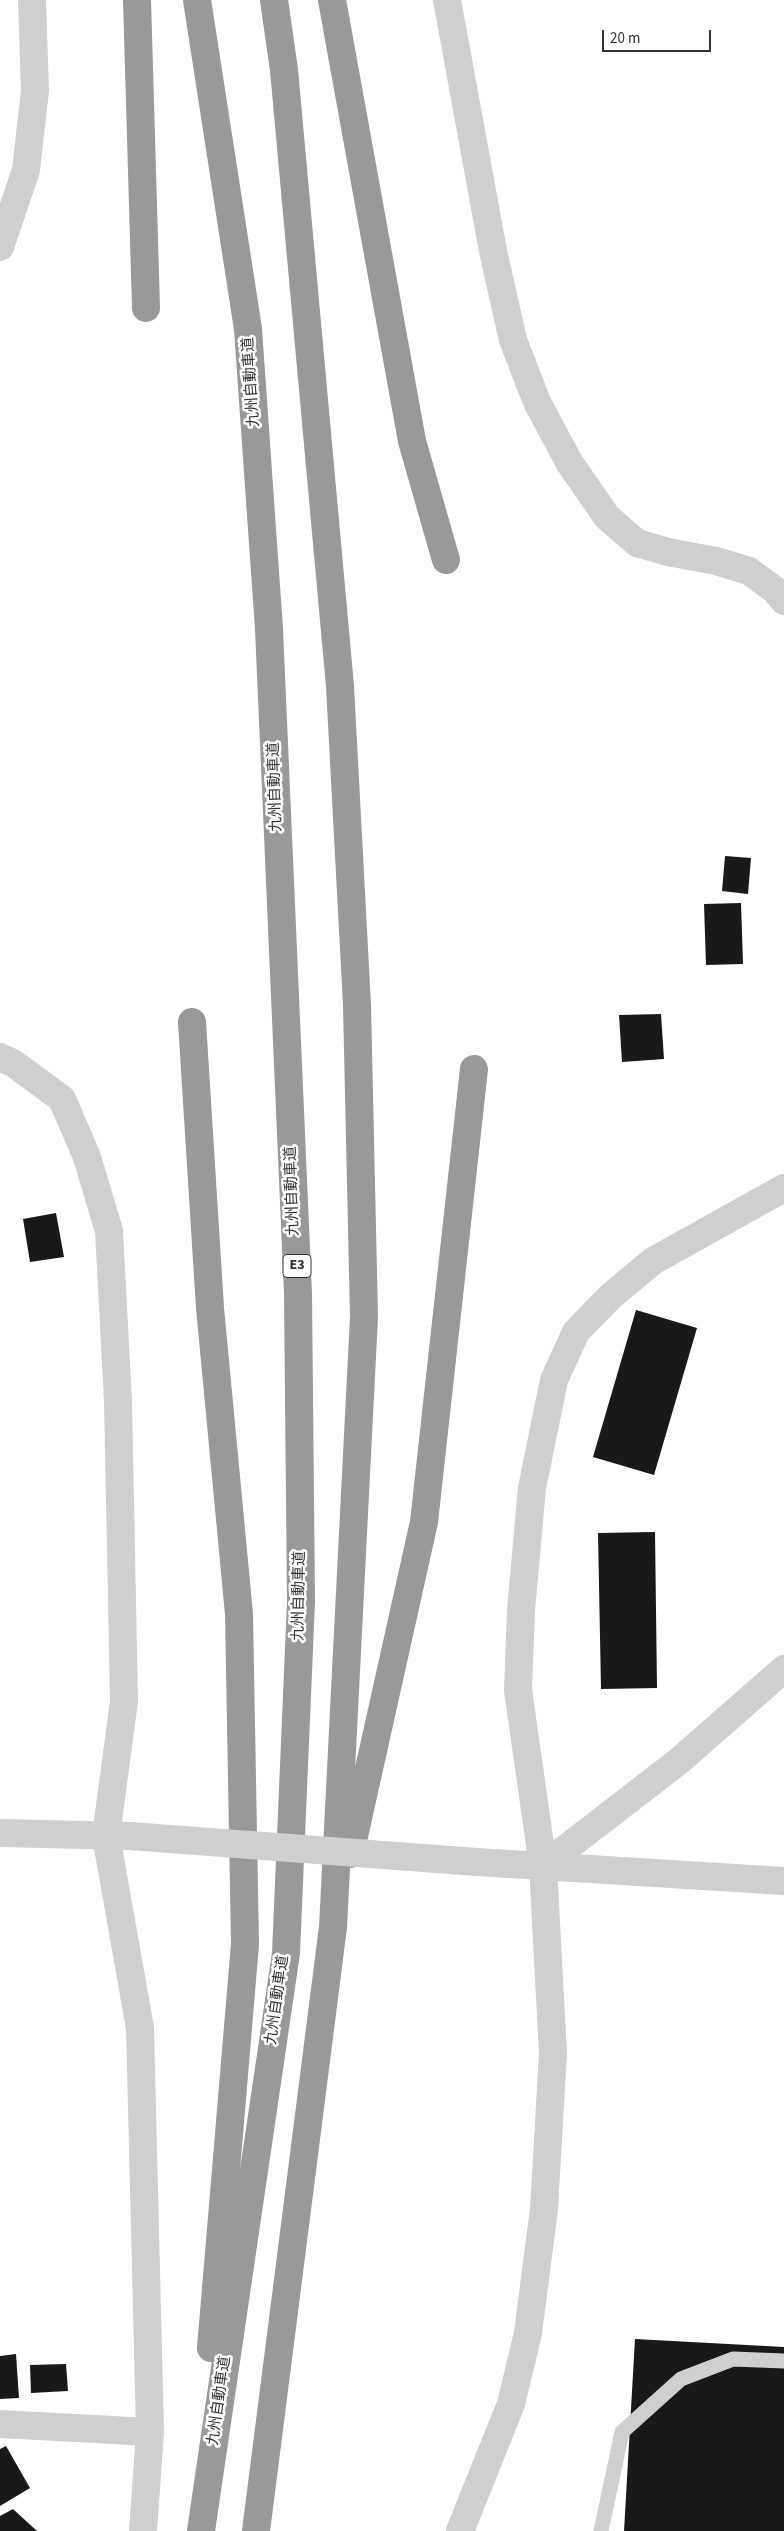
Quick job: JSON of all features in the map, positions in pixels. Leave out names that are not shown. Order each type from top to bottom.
[{"type":"highway","points":[[137,0],[146,308]]},
{"type":"highway","name":"九州自動車道","points":[[197,0],[248,329],[269,628],[298,1294],[301,1602],[286,1953],[201,2531]]},
{"type":"highway","points":[[256,2531],[333,1928],[364,1317],[356,1005],[340,686],[284,70],[274,0]]},
{"type":"highway","points":[[332,0],[412,441],[446,560]]},
{"type":"highway","points":[[192,1022],[210,1308],[238,1614],[245,1944],[195,2531]]},
{"type":"highway","points":[[333,1928],[424,1522],[474,1069]]},
{"type":"street","points":[[0,247],[26,170],[36,91],[32,0]]},
{"type":"street","points":[[447,0],[493,251],[512,340],[537,402],[569,462],[607,517],[637,543],[668,552],[716,561],[748,571],[775,590],[784,601]]},
{"type":"street","points":[[0,1057],[13,1063],[62,1099],[87,1158],[109,1231],[118,1401],[124,1701],[118,1836],[140,2028],[150,2432],[143,2531]]},
{"type":"street","points":[[460,2531],[511,2404],[528,2333],[544,2209],[552,2053],[543,1866],[518,1690],[521,1610],[532,1488],[554,1380],[576,1332],[611,1296],[653,1261],[784,1188]]},
{"type":"street","points":[[543,1866],[679,1761],[784,1669]]},
{"type":"street","points":[[0,1832],[118,1836],[476,1862],[784,1881]]},
{"type":"street","points":[[0,2424],[150,2432]]},
{"type":"lane","points":[[601,2531],[622,2432],[681,2379],[733,2359],[784,2361]]},
{"type":"lane","points":[[476,2531],[481,2478]]},
{"type":"building","points":[[725,856],[751,858],[748,894],[722,891]]},
{"type":"building","points":[[741,903],[743,964],[706,965],[704,904]]},
{"type":"building","points":[[661,1014],[664,1059],[622,1062],[619,1015]]},
{"type":"building","points":[[56,1213],[64,1257],[30,1262],[23,1219]]},
{"type":"building","points":[[636,1310],[697,1328],[654,1475],[593,1457]]},
{"type":"building","points":[[655,1532],[657,1688],[601,1689],[598,1533]]},
{"type":"building","points":[[635,2339],[784,2347],[784,2531],[624,2531]]},
{"type":"building","points":[[16,2354],[19,2398],[0,2399],[0,2356]]},
{"type":"building","points":[[66,2364],[68,2391],[31,2393],[30,2365]]},
{"type":"building","points":[[6,2446],[30,2488],[0,2506],[0,2449]]},
{"type":"building","points":[[13,2509],[37,2531],[0,2531],[0,2516]]}]
